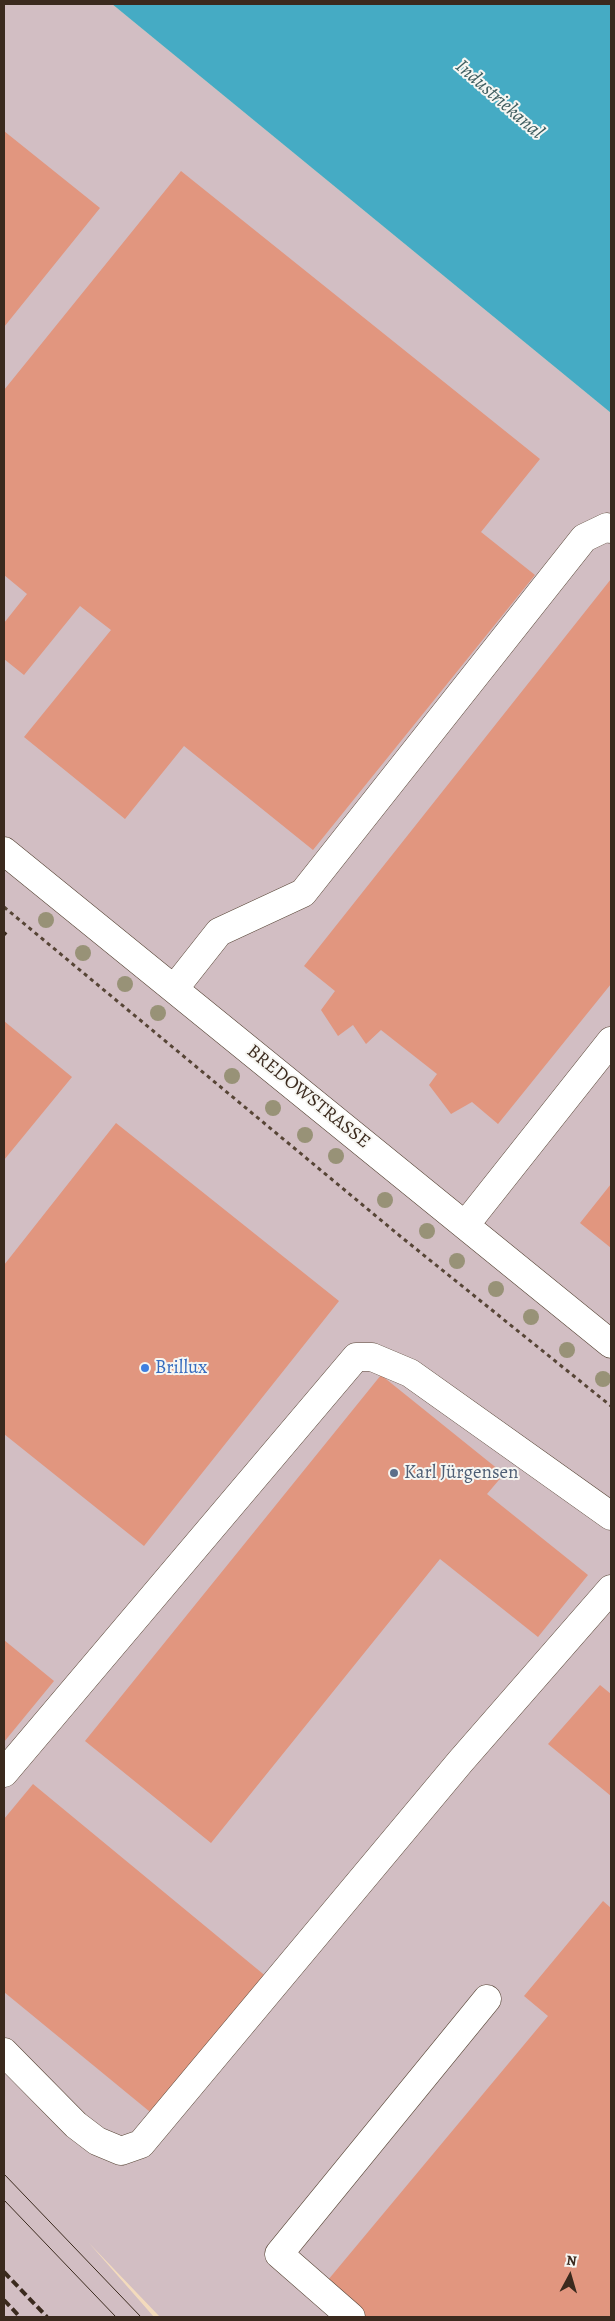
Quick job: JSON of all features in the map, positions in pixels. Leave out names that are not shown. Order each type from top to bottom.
[{"type":"street","points":[[174,990],[219,932],[303,893],[584,538],[607,527],[611,530]]},
{"type":"street","name":"BREDOWSTRASSE","points":[[4,851],[466,1224],[611,1344]]},
{"type":"street","points":[[466,1224],[611,1041]]},
{"type":"street","points":[[4,1773],[356,1357],[372,1357],[410,1373],[611,1516]]},
{"type":"street","points":[[4,2052],[76,2125],[97,2142],[121,2150],[141,2144],[460,1762],[611,1589]]},
{"type":"street","points":[[351,2317],[279,2254],[487,1999]]},
{"type":"path","points":[[4,907],[400,1236],[611,1406]]},
{"type":"shaded area","points":[[4,4],[112,4],[611,413],[611,2317],[160,2317],[89,2243],[154,2317],[4,2317]]},
{"type":"water","name":"Industriekanal","points":[[112,4],[611,4],[611,413]]},
{"type":"building","points":[[4,131],[100,208],[4,327]]},
{"type":"building","points":[[181,171],[540,459],[481,532],[535,575],[313,850],[184,746],[125,819],[24,737],[111,630],[80,606],[24,675],[4,659],[4,623],[27,594],[4,575],[4,390]]},
{"type":"building","points":[[611,579],[611,984],[498,1124],[472,1102],[451,1114],[429,1085],[437,1074],[381,1030],[366,1044],[353,1025],[338,1036],[321,1010],[335,991],[304,966]]},
{"type":"building","points":[[4,1021],[72,1077],[4,1160]]},
{"type":"building","name":"Brillux","points":[[116,1123],[339,1301],[144,1546],[4,1434],[4,1265]]},
{"type":"building","points":[[611,1184],[611,1248],[580,1223]]},
{"type":"building","points":[[381,1375],[504,1474],[487,1494],[588,1575],[538,1637],[440,1559],[211,1843],[85,1741]]},
{"type":"building","points":[[4,1640],[54,1681],[4,1742]]},
{"type":"building","points":[[600,1685],[611,1694],[611,1796],[548,1744]]},
{"type":"building","points":[[33,1784],[268,1978],[155,2116],[4,1992],[4,1819]]},
{"type":"building","points":[[603,1901],[611,1908],[611,2317],[361,2317],[323,2286],[548,2016],[524,1996]]},
{"type":"tram line","points":[[4,2174],[141,2317]]},
{"type":"tram line","points":[[4,2200],[116,2317]]},
{"type":"railway","points":[[4,2272],[47,2317]]},
{"type":"railway","points":[[4,2300],[20,2317]]},
{"type":"place","name":"Brillux","points":[[145,1368]]},
{"type":"place","name":"Karl Jürgensen","points":[[394,1473]]}]
